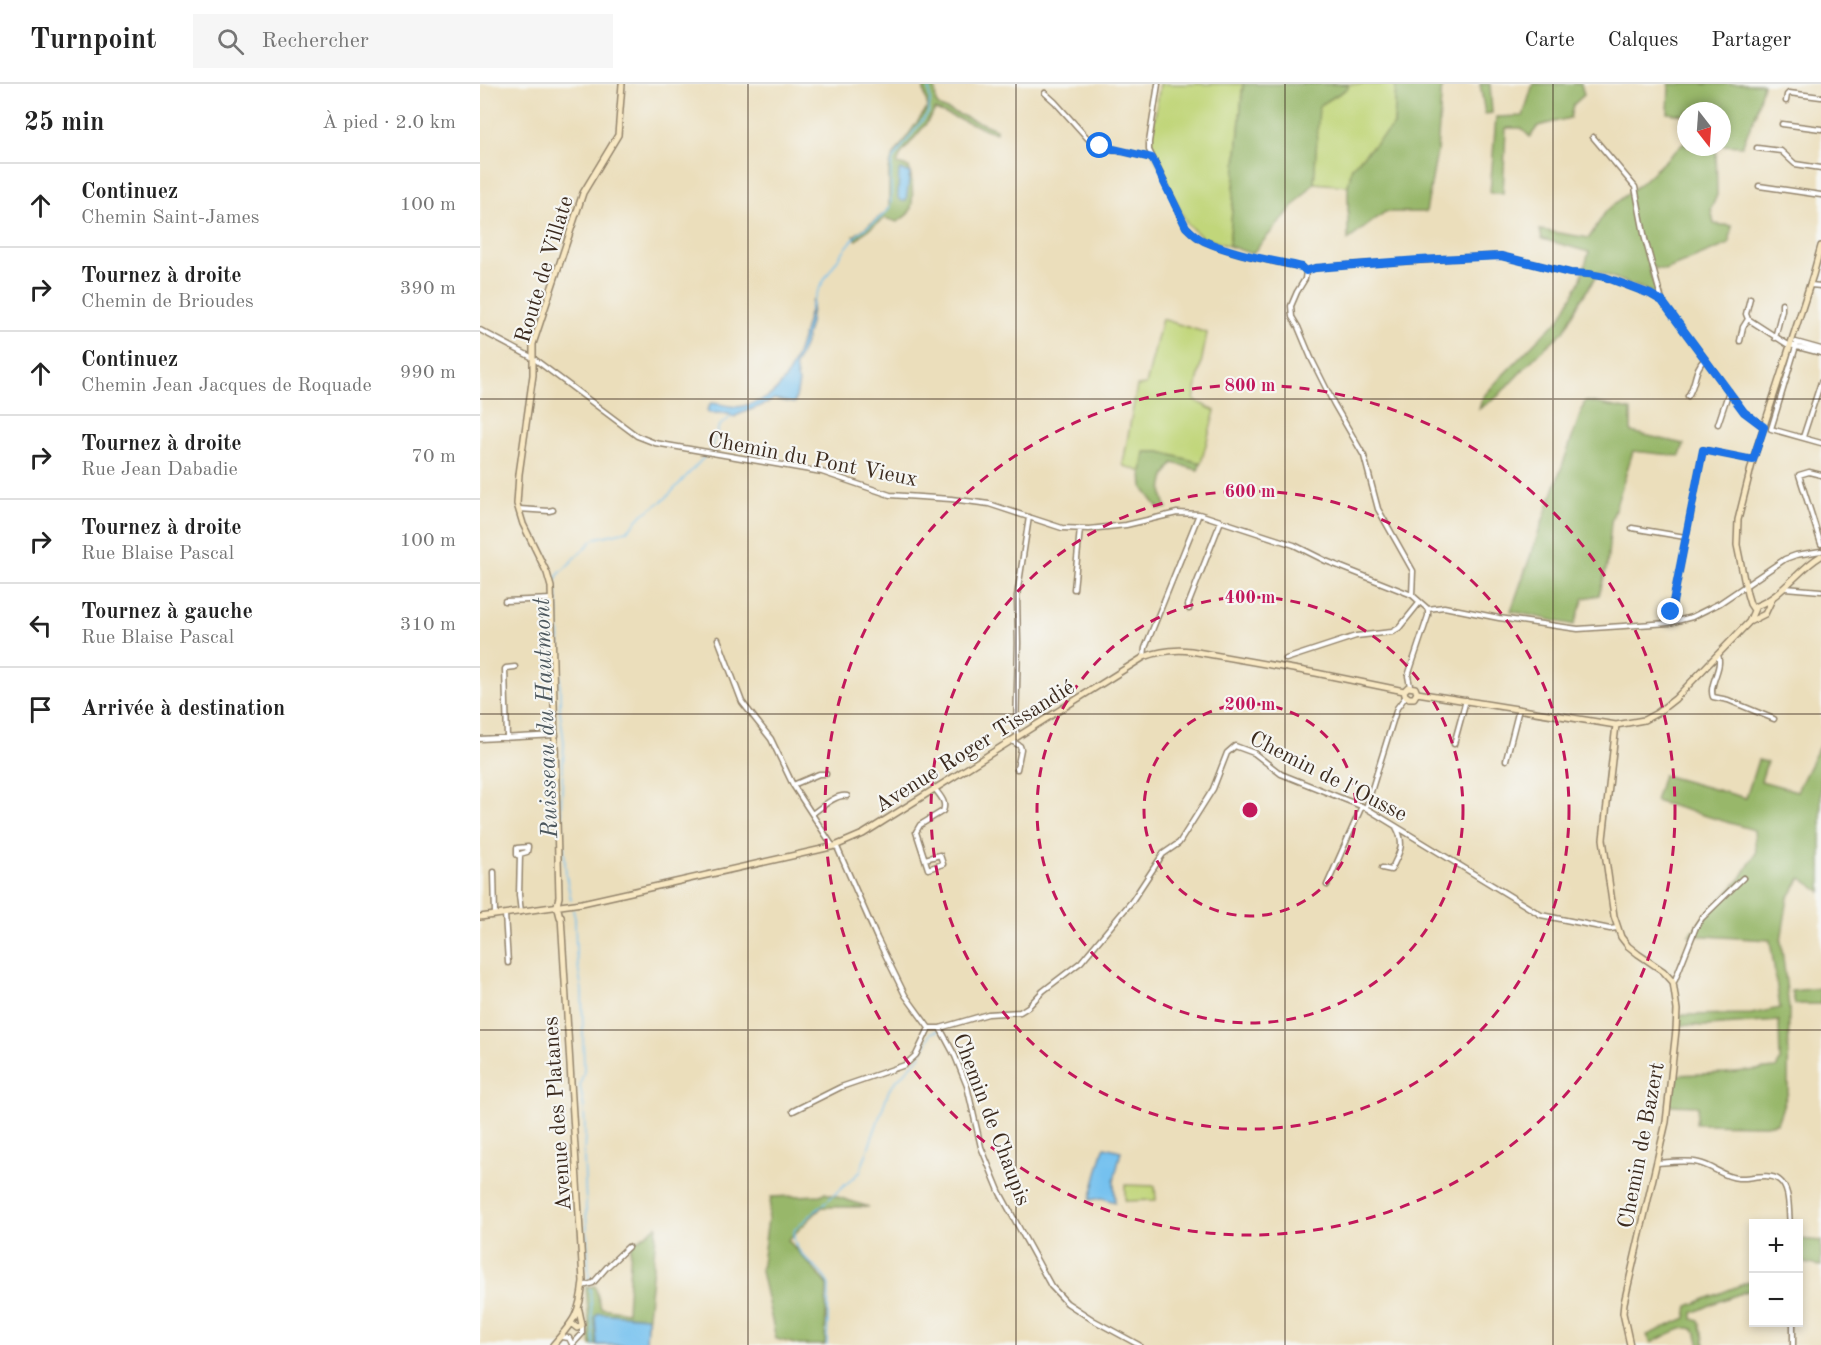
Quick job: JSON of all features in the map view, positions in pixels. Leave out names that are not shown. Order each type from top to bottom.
[{"type":"street","name":"Route de Villate","points":[[560,907],[552,599],[550,581],[518,509],[519,474],[533,375],[533,344],[536,332],[583,193],[618,135],[622,84]]},
{"type":"street","points":[[1158,84],[1149,142],[1152,158],[1186,227],[1203,241],[1260,258],[1302,267],[1306,271]]},
{"type":"street","points":[[1045,93],[1090,141],[1100,146],[1152,158]]},
{"type":"street","points":[[1786,100],[1786,95],[1789,93],[1821,97]]},
{"type":"street","points":[[1782,124],[1821,129]]},
{"type":"street","points":[[1593,137],[1635,187],[1645,239],[1662,301],[1744,412],[1764,427]]},
{"type":"street","points":[[1756,148],[1781,151],[1795,164],[1821,168]]},
{"type":"street","points":[[1759,186],[1821,195]]},
{"type":"street","points":[[1821,246],[1771,429],[1821,443]]},
{"type":"street","points":[[1306,271],[1315,268],[1400,261],[1501,256],[1570,273],[1605,277],[1662,301]]},
{"type":"street","points":[[1306,271],[1305,279],[1291,306],[1292,317],[1331,397],[1364,456],[1378,509],[1413,572],[1412,595]]},
{"type":"street","points":[[1810,285],[1821,286]]},
{"type":"street","points":[[1750,298],[1746,314],[1748,319],[1775,338],[1821,351]]},
{"type":"street","points":[[1775,338],[1782,303]]},
{"type":"street","points":[[1740,341],[1743,327],[1748,319]]},
{"type":"street","points":[[480,330],[533,358]]},
{"type":"street","points":[[1766,610],[1765,606],[1756,608],[1750,604],[1737,545],[1738,520],[1753,460],[1793,344]]},
{"type":"street","name":"Chemin du Pont Vieux","points":[[533,358],[637,436],[655,443],[822,472],[890,495],[989,504],[1062,528],[1080,529],[1126,525],[1177,513],[1199,514],[1294,545],[1326,561],[1412,595],[1428,609]]},
{"type":"street","points":[[1688,396],[1700,363],[1705,359]]},
{"type":"street","points":[[1803,437],[1821,382]]},
{"type":"street","points":[[1718,424],[1729,390]]},
{"type":"street","points":[[1668,623],[1703,450],[1753,460]]},
{"type":"street","points":[[1821,475],[1809,472],[1799,475],[1821,544]]},
{"type":"street","points":[[518,509],[553,510]]},
{"type":"street","points":[[1144,657],[1145,648],[1199,514]]},
{"type":"street","points":[[1018,736],[1016,731],[1017,596],[1029,517]]},
{"type":"street","points":[[1189,609],[1188,605],[1221,521]]},
{"type":"street","points":[[1632,528],[1685,537]]},
{"type":"street","points":[[1074,589],[1080,529]]},
{"type":"street","points":[[1327,885],[1364,807],[1395,714],[1410,686],[1408,676],[1428,616],[1428,609],[1444,608],[1578,630],[1668,623],[1692,617],[1720,603],[1785,559],[1821,551]]},
{"type":"street","points":[[1417,693],[1616,725],[1644,720],[1675,699],[1749,622],[1756,608],[1773,597],[1810,563],[1821,556]]},
{"type":"street","points":[[1784,588],[1821,591]]},
{"type":"street","points":[[1749,622],[1764,616],[1773,597]]},
{"type":"street","points":[[505,602],[552,599]]},
{"type":"street","points":[[1286,659],[1356,636],[1392,632],[1420,602]]},
{"type":"street","points":[[1756,608],[1756,615],[1760,617]]},
{"type":"street","points":[[718,639],[742,702],[771,739],[793,785],[832,845],[835,846],[905,995],[929,1028],[920,1050],[905,1065],[841,1087],[793,1111]]},
{"type":"street","name":"Avenue Roger Tissandié","points":[[480,917],[560,907],[835,846],[863,834],[1144,657],[1162,651],[1180,650],[1316,673],[1405,694]]},
{"type":"street","points":[[1718,655],[1720,663],[1712,691],[1713,697],[1728,700],[1774,718]]},
{"type":"street","points":[[507,738],[505,669],[515,667]]},
{"type":"street","points":[[1410,686],[1415,688],[1417,693]]},
{"type":"street","points":[[1405,694],[1412,698],[1417,693]]},
{"type":"street","points":[[1454,744],[1466,700]]},
{"type":"street","points":[[1506,760],[1520,710]]},
{"type":"street","points":[[1616,725],[1603,839],[1610,897],[1622,939],[1638,954],[1663,971],[1673,982],[1702,918],[1743,878]]},
{"type":"street","points":[[480,739],[556,735]]},
{"type":"street","points":[[1011,740],[1021,749],[1017,769]]},
{"type":"street","name":"Chemin de l'Ousse","points":[[929,1028],[940,1028],[988,1014],[1020,1012],[1029,1007],[1043,991],[1081,962],[1132,901],[1163,854],[1179,843],[1214,789],[1227,753],[1235,746],[1254,753],[1281,774],[1364,807],[1541,915],[1610,929],[1617,928]]},
{"type":"street","points":[[793,785],[819,774],[826,774]]},
{"type":"street","points":[[925,859],[940,855],[943,864],[928,869],[916,832],[917,828],[943,811],[945,807],[945,803],[935,789]]},
{"type":"street","points":[[812,814],[836,798],[847,796]]},
{"type":"street","points":[[1382,868],[1391,870],[1401,849],[1401,837],[1395,826]]},
{"type":"street","points":[[520,856],[521,912]]},
{"type":"street","points":[[494,873],[495,915]]},
{"type":"street","name":"Avenue des Platanes","points":[[560,907],[583,1286],[577,1324]]},
{"type":"street","points":[[505,914],[508,963]]},
{"type":"street","name":"Chemin de l'Ousse","points":[[1610,929],[1622,939]]},
{"type":"street","name":"Chemin de Bazert","points":[[1630,1345],[1623,1313],[1624,1303],[1666,1122],[1677,1010],[1673,982]]},
{"type":"street","name":"Chemin de Chaupis","points":[[940,1028],[967,1086],[981,1146],[1000,1193],[1051,1286],[1067,1303],[1139,1345]]},
{"type":"street","points":[[1657,1163],[1697,1163],[1726,1176],[1776,1178],[1785,1188],[1790,1219]]},
{"type":"street","points":[[583,1286],[593,1283],[606,1267],[628,1247]]},
{"type":"street","points":[[554,1345],[566,1331],[577,1324]]},
{"type":"street","points":[[573,1343],[577,1324]]},
{"type":"street","points":[[1792,1345],[1793,1327]]},
{"type":"street","points":[[560,1337],[569,1338],[573,1343]]},
{"type":"green space","points":[[924,84],[935,84],[936,103],[940,107],[996,129],[996,133],[935,110],[901,154],[897,164],[909,167],[912,204],[909,213],[897,222],[885,218],[857,240],[854,236],[885,213],[889,207],[889,170],[892,158],[928,107]]},
{"type":"green space","points":[[1160,84],[1243,84],[1229,246],[1203,238],[1187,224],[1153,154],[1151,142]]},
{"type":"green space","points":[[1243,84],[1348,84],[1348,88],[1319,106],[1314,183],[1252,254],[1229,246]]},
{"type":"green space","points":[[1348,84],[1396,84],[1394,125],[1352,167],[1348,186],[1314,183],[1318,106],[1348,88]]},
{"type":"green space","points":[[1396,84],[1442,84],[1437,152],[1426,212],[1385,212],[1348,240],[1348,186],[1352,167],[1394,125]]},
{"type":"green space","points":[[1480,84],[1490,84],[1492,113],[1485,114]]},
{"type":"green space","points":[[1533,84],[1581,84],[1584,95],[1573,105],[1570,118],[1538,126],[1530,137],[1521,128],[1506,128],[1503,193],[1490,193],[1496,117],[1523,116]]},
{"type":"green space","points":[[1669,84],[1763,84],[1755,116],[1742,146],[1731,145],[1731,102],[1677,102],[1677,114],[1668,113]]},
{"type":"green space","points":[[1677,149],[1677,156],[1716,156],[1717,195],[1711,209],[1714,224],[1732,226],[1729,244],[1665,270],[1648,267],[1658,295],[1599,272],[1564,331],[1539,353],[1497,397],[1479,409],[1483,397],[1559,320],[1580,282],[1589,252],[1542,239],[1540,230],[1589,238],[1606,211]]},
{"type":"green space","points":[[1162,319],[1207,333],[1194,400],[1215,411],[1201,463],[1160,452],[1146,452],[1142,472],[1123,464],[1137,386],[1146,385]]},
{"type":"green space","points":[[1585,401],[1631,410],[1631,432],[1684,444],[1680,456],[1633,451],[1611,522],[1607,566],[1599,595],[1584,598],[1574,625],[1511,611]]},
{"type":"green space","points":[[1145,452],[1160,452],[1201,463],[1198,470],[1173,463],[1166,474],[1162,490],[1167,508],[1159,509],[1143,488],[1142,472]]},
{"type":"green space","points":[[1821,743],[1821,893],[1801,878],[1788,898],[1781,941],[1789,1008],[1788,1092],[1777,1123],[1765,1125],[1696,1124],[1698,1106],[1669,1105],[1675,1075],[1776,1068],[1780,1061],[1779,1021],[1708,1026],[1679,1025],[1679,1015],[1751,1014],[1780,1008],[1770,940],[1689,935],[1741,878],[1756,853],[1754,830],[1655,801],[1663,775],[1746,798],[1758,760],[1767,762],[1761,781],[1797,791]]},
{"type":"green space","points":[[1821,988],[1821,1004],[1795,1004],[1792,991]]},
{"type":"green space","points":[[1125,1185],[1155,1186],[1156,1200],[1125,1201]]},
{"type":"green space","points":[[825,1193],[869,1207],[822,1207],[788,1240],[827,1284],[825,1345],[799,1345],[776,1339],[761,1271],[771,1197]]},
{"type":"green space","points":[[657,1226],[645,1345],[591,1345],[586,1287],[595,1286],[601,1308],[627,1312],[631,1245]]},
{"type":"green space","points":[[1803,1239],[1821,1241],[1821,1266],[1803,1263]]},
{"type":"green space","points":[[1749,1282],[1749,1290],[1693,1313],[1693,1319],[1699,1321],[1705,1345],[1700,1345],[1697,1334],[1691,1328],[1680,1329],[1651,1343],[1647,1335],[1686,1318],[1688,1306]]},
{"type":"water","points":[[899,171],[910,173],[906,201],[898,198]]},
{"type":"water","points":[[813,299],[804,346],[795,366],[799,382],[795,402],[774,399],[734,417],[725,413],[709,413],[707,410],[711,403],[743,406],[764,399],[778,388],[786,378],[798,352]]},
{"type":"water","points":[[1105,1147],[1121,1151],[1114,1181],[1115,1202],[1102,1198],[1090,1200]]},
{"type":"water","points":[[598,1313],[646,1317],[646,1345],[597,1345],[595,1317]]},
{"type":"waterway","name":"Ruisseau du Hautmont","points":[[810,311],[823,281],[845,249],[859,233],[881,217],[890,206],[893,159],[928,113],[929,84]]},
{"type":"waterway","name":"Ruisseau du Hautmont","points":[[710,451],[719,426],[732,416]]},
{"type":"waterway","name":"Ruisseau du Hautmont","points":[[571,900],[566,875],[561,809],[564,742],[560,712],[557,576],[596,538],[627,531],[643,514],[665,499],[707,454]]},
{"type":"waterway","name":"Ruisseau du Hautmont","points":[[573,910],[582,991],[584,1071],[580,1086],[584,1108],[589,1282]]},
{"type":"waterway","points":[[827,1345],[829,1285],[820,1272],[800,1252],[794,1238],[795,1229],[860,1172],[889,1090],[920,1057],[931,1033],[939,1030]]},
{"type":"waterway","name":"Ruisseau du Hautmont","points":[[590,1288],[594,1345]]},
{"type":"route","points":[[1100,146],[1152,158],[1186,227],[1193,235],[1203,241],[1260,258],[1302,267],[1306,271],[1315,268],[1390,262],[1501,256],[1570,273],[1605,277],[1662,301],[1744,412],[1764,427],[1753,460],[1703,450],[1671,612]]}]
